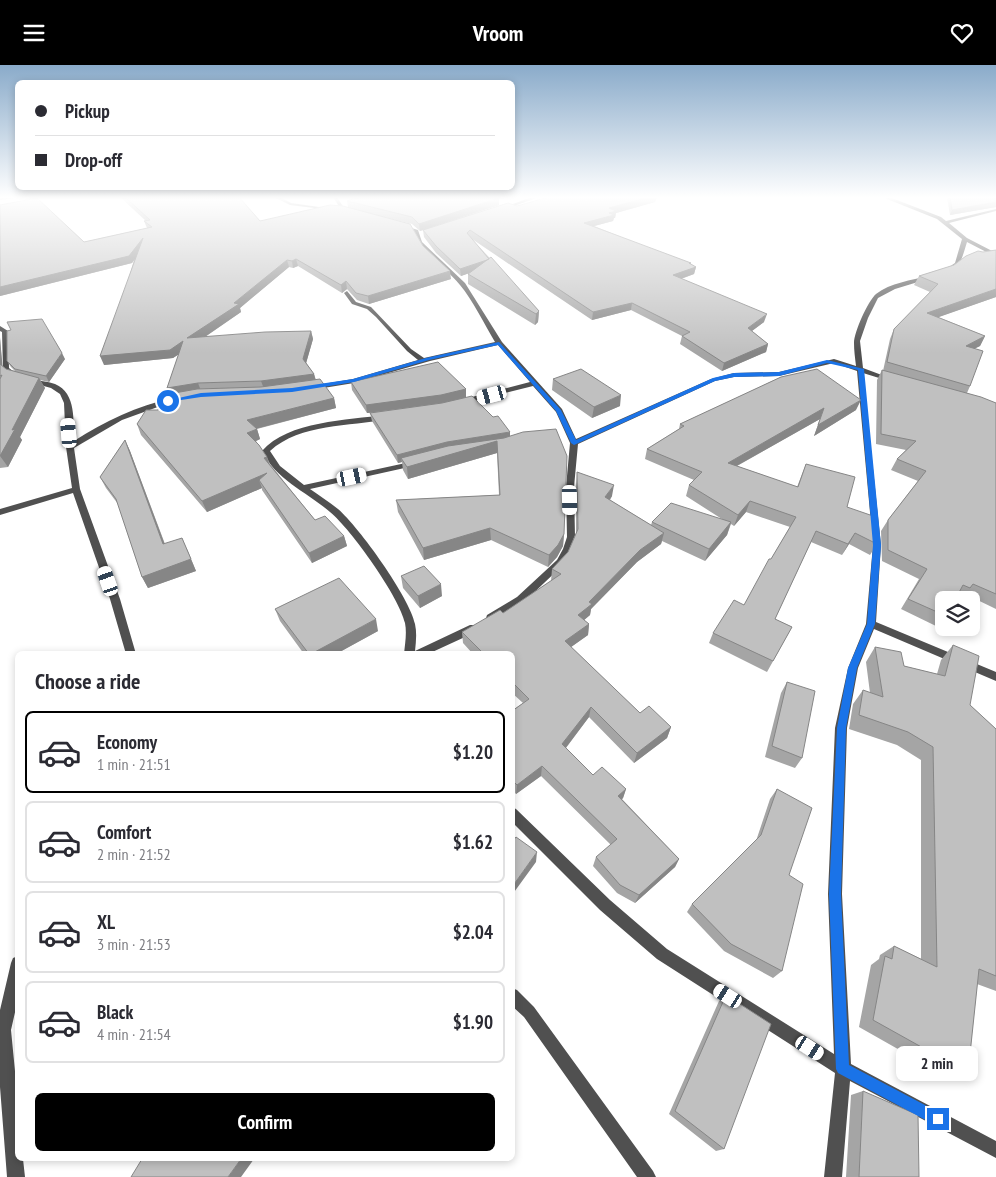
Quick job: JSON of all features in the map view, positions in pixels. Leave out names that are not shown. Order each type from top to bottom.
[{"type":"street","points":[[426,249],[462,284],[499,343],[559,411],[573,440],[570,487],[571,537],[568,549],[561,561],[539,584],[520,600],[488,620]]},
{"type":"street","points":[[833,1177],[843,1069],[835,894],[842,728],[853,668],[871,624],[877,545],[857,341],[859,331],[876,297],[883,292],[947,271],[957,264],[962,249]]},
{"type":"street","points":[[984,249],[996,255]]},
{"type":"street","points":[[347,293],[354,303],[369,308],[409,350],[423,360]]},
{"type":"street","points":[[0,328],[4,331],[6,369],[15,377],[53,387],[63,393],[68,403],[70,447],[76,489],[115,599],[130,651]]},
{"type":"street","points":[[306,389],[354,381],[423,360],[499,343]]},
{"type":"street","points":[[558,436],[573,440],[713,379],[734,375],[779,374],[827,362],[861,369],[898,382]]},
{"type":"street","points":[[451,405],[535,383]]},
{"type":"street","points":[[70,447],[98,428],[124,415],[150,405],[177,399]]},
{"type":"street","points":[[397,416],[319,426],[283,438],[272,444],[266,451],[268,457],[286,476],[336,512],[356,534],[391,587],[409,619],[411,638],[409,651]]},
{"type":"street","points":[[303,488],[421,461]]},
{"type":"street","points":[[0,512],[76,489]]},
{"type":"street","points":[[871,624],[996,677]]},
{"type":"street","points":[[424,651],[480,625]]},
{"type":"street","points":[[515,816],[605,905],[662,954],[843,1069],[996,1150]]},
{"type":"street","points":[[15,976],[3,1030],[16,1177]]},
{"type":"street","points":[[515,998],[529,1012],[647,1177]]},
{"type":"building","points":[[0,249],[135,249],[129,256],[0,287]]},
{"type":"building","points":[[139,249],[426,249],[450,271],[368,296],[356,293],[346,281],[341,285],[296,259],[292,261],[287,260],[234,303],[239,304],[187,338],[265,332],[311,331],[303,359],[314,374],[261,381],[198,383],[167,388],[183,341],[170,350],[100,356]]},
{"type":"building","points":[[439,249],[480,249],[489,259],[460,269]]},
{"type":"building","points":[[498,249],[653,249],[691,263],[689,263],[696,267],[673,275],[767,314],[748,328],[768,344],[724,363],[682,336],[690,332],[632,303],[593,312]]},
{"type":"building","points":[[996,250],[996,289],[927,313],[985,336],[966,346],[983,351],[970,386],[887,362],[894,329],[938,284],[919,276],[954,265],[966,256],[978,251]]},
{"type":"building","points":[[491,257],[539,311],[536,314],[468,274]]},
{"type":"building","points":[[42,319],[62,353],[46,376],[15,369],[7,361],[7,331],[11,330],[7,322]]},
{"type":"building","points":[[438,362],[466,389],[441,395],[366,405],[351,382]]},
{"type":"building","points":[[0,364],[6,369],[39,378],[0,456],[0,379],[2,375],[0,376]]},
{"type":"building","points":[[581,369],[621,395],[594,407],[553,379]]},
{"type":"building","points":[[817,369],[861,400],[818,425],[824,408],[728,463],[798,487],[806,464],[855,477],[847,507],[876,517],[877,544],[855,533],[848,544],[816,531],[775,619],[792,627],[773,661],[713,633],[734,600],[744,605],[769,559],[771,559],[796,517],[750,501],[738,515],[689,485],[702,472],[647,449],[684,426],[680,424],[781,377]]},
{"type":"building","points":[[882,370],[981,397],[996,403],[996,594],[973,584],[970,588],[963,585],[960,591],[935,591],[935,611],[908,599],[927,569],[888,550],[888,520],[926,471],[897,459],[916,441],[881,434]]},
{"type":"building","points":[[320,379],[334,398],[247,420],[257,429],[247,433],[259,445],[267,457],[264,458],[315,520],[325,516],[344,536],[309,553],[259,480],[267,473],[202,501],[137,424],[146,410],[158,410],[163,395],[197,389],[261,387]]},
{"type":"building","points":[[472,396],[493,417],[498,416],[510,432],[447,442],[397,455],[370,413],[442,403]]},
{"type":"building","points":[[556,429],[567,456],[564,534],[558,545],[549,555],[490,528],[423,548],[396,500],[500,495],[497,441],[407,467],[401,458],[448,446],[504,438],[523,432]]},
{"type":"building","points":[[125,440],[163,544],[182,538],[191,559],[142,577],[116,499],[100,477]]},
{"type":"building","points":[[577,472],[614,485],[605,497],[664,533],[640,550],[589,602],[592,604],[578,615],[589,624],[565,641],[640,713],[649,706],[671,727],[637,753],[591,707],[562,744],[593,775],[602,767],[626,789],[618,796],[679,859],[639,895],[620,885],[596,857],[617,839],[542,766],[517,785],[515,783],[515,709],[529,699],[515,685],[515,651],[481,651],[462,632],[500,610],[503,613],[561,574],[552,569],[568,552],[578,529]]},
{"type":"building","points":[[671,503],[731,522],[709,549],[652,522]]},
{"type":"building","points":[[424,566],[441,584],[418,596],[401,576]]},
{"type":"building","points":[[339,578],[376,619],[317,651],[307,651],[275,609]]},
{"type":"building","points":[[953,645],[979,656],[970,705],[996,729],[996,976],[979,969],[968,1073],[873,1020],[885,956],[892,959],[894,946],[937,967],[933,747],[908,732],[859,715],[863,690],[883,697],[875,647],[901,652],[904,666],[945,676]]},
{"type":"building","points":[[787,682],[815,691],[802,758],[772,746]]},
{"type":"building","points":[[777,789],[812,808],[789,875],[803,884],[782,971],[731,944],[692,904],[761,835]]},
{"type":"building","points":[[516,837],[537,852],[515,883]]},
{"type":"building","points":[[726,995],[771,1024],[724,1149],[675,1111]]},
{"type":"building","points":[[863,1091],[918,1115],[919,1177],[859,1177]]},
{"type":"building","points":[[141,1161],[240,1161],[228,1177],[131,1177]]},
{"type":"route","points":[[168,401],[201,395],[264,393],[306,389],[354,381],[428,359],[499,343],[559,411],[573,437],[574,443],[713,379],[734,375],[757,376],[779,374],[834,361],[861,369],[877,545],[871,624],[853,668],[842,728],[835,894],[843,1069],[938,1119]]}]
